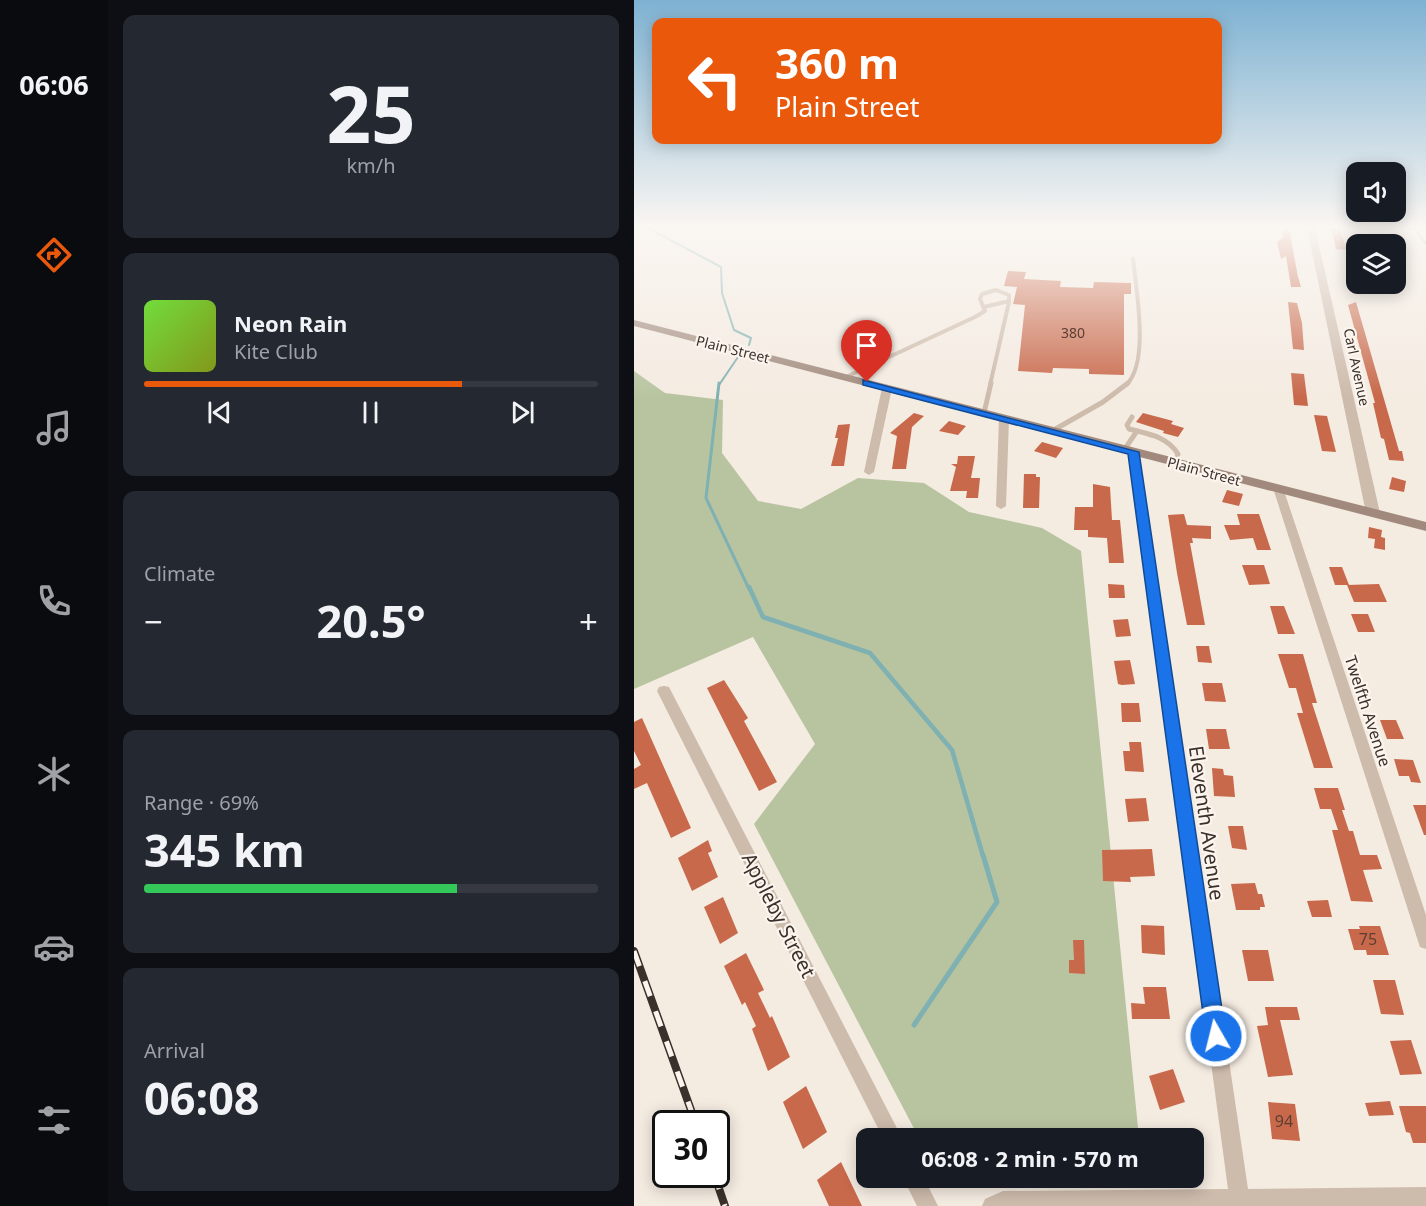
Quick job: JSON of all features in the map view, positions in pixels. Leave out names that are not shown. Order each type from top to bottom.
[{"type":"main road","name":"Plain Street","points":[[634,323],[1279,491],[1426,526]]},
{"type":"street","name":"Carl Avenue","points":[[1323,284],[1374,513]]},
{"type":"street","points":[[869,472],[887,388]]},
{"type":"street","points":[[1001,506],[1004,418]]},
{"type":"street","name":"Eleventh Avenue","points":[[1129,451],[1239,1199]]},
{"type":"street","name":"Twelfth Avenue","points":[[1279,491],[1426,941]]},
{"type":"street","name":"Appleby Street","points":[[664,691],[888,1128]]},
{"type":"street","points":[[918,1188],[928,1206]]},
{"type":"street","points":[[992,1206],[1003,1201],[1426,1197]]},
{"type":"lane","points":[[1052,431],[1112,395],[1131,380],[1136,372],[1138,318],[1135,284]]},
{"type":"lane","points":[[846,377],[984,312],[980,296],[989,291],[1006,292],[1009,301],[984,413]]},
{"type":"lane","points":[[984,307],[1009,301]]},
{"type":"lane","points":[[1132,417],[1127,427],[1164,439],[1173,445],[1178,454],[1175,464]]},
{"type":"lane","points":[[1129,451],[1137,431]]},
{"type":"green space","points":[[634,371],[665,393],[723,400],[722,453],[758,501],[801,509],[858,478],[924,483],[969,512],[1042,528],[1081,551],[1138,1128],[914,1128],[754,824],[815,744],[753,637],[634,689]]},
{"type":"building","points":[[1060,284],[1060,287],[1093,288],[1094,284],[1131,284],[1131,294],[1124,294],[1124,375],[1089,374],[1089,369],[1053,368],[1052,373],[1018,371],[1025,305],[1013,304],[1017,287],[1004,286]]},
{"type":"building","points":[[1291,284],[1300,284],[1301,287],[1291,287]]},
{"type":"building","points":[[1288,302],[1297,303],[1302,323],[1304,350],[1293,349]]},
{"type":"building","points":[[1356,302],[1399,451],[1402,451],[1404,461],[1389,460],[1384,439],[1381,438],[1373,403],[1375,403],[1348,305]]},
{"type":"building","points":[[1291,373],[1304,374],[1308,406],[1294,405]]},
{"type":"building","points":[[914,413],[924,416],[912,427],[906,469],[892,469],[897,436],[890,433]]},
{"type":"building","points":[[1143,413],[1173,421],[1171,424],[1184,428],[1178,437],[1163,433],[1164,431],[1136,422]]},
{"type":"building","points":[[1314,415],[1327,416],[1336,452],[1322,451]]},
{"type":"building","points":[[949,421],[966,426],[958,435],[939,431]]},
{"type":"building","points":[[850,424],[844,466],[831,466],[838,438],[835,438],[838,425]]},
{"type":"building","points":[[1042,442],[1063,448],[1056,458],[1034,451]]},
{"type":"building","points":[[958,456],[975,456],[971,478],[980,478],[978,498],[966,498],[967,491],[950,491],[956,467],[951,464],[957,464]]},
{"type":"building","points":[[1024,474],[1036,474],[1036,477],[1040,477],[1039,508],[1023,508]]},
{"type":"building","points":[[1392,477],[1406,481],[1404,492],[1389,489]]},
{"type":"building","points":[[1093,484],[1110,487],[1112,520],[1120,520],[1124,563],[1109,563],[1107,538],[1088,537],[1088,530],[1074,530],[1075,507],[1093,507]]},
{"type":"building","points":[[1227,490],[1243,494],[1239,506],[1222,502]]},
{"type":"building","points":[[1184,514],[1187,525],[1211,526],[1211,539],[1192,538],[1193,543],[1190,543],[1205,625],[1187,625],[1177,573],[1168,515]]},
{"type":"building","points":[[1237,514],[1259,514],[1271,550],[1257,550],[1253,538],[1230,540],[1224,525],[1240,525]]},
{"type":"building","points":[[1369,527],[1382,530],[1381,537],[1385,538],[1385,550],[1374,548],[1375,539],[1368,538]]},
{"type":"building","points":[[1242,565],[1264,565],[1270,584],[1249,585]]},
{"type":"building","points":[[1329,567],[1342,567],[1349,585],[1335,585]]},
{"type":"building","points":[[1108,584],[1124,585],[1125,598],[1109,598]]},
{"type":"building","points":[[1379,584],[1387,602],[1354,602],[1347,585]]},
{"type":"building","points":[[1270,606],[1284,606],[1295,634],[1278,634]]},
{"type":"building","points":[[1351,614],[1368,614],[1375,632],[1358,632]]},
{"type":"building","points":[[1128,619],[1131,636],[1116,637],[1113,620]]},
{"type":"building","points":[[1196,646],[1209,646],[1212,663],[1198,662]]},
{"type":"building","points":[[1278,654],[1303,654],[1317,703],[1312,703],[1333,768],[1314,768],[1297,713],[1303,713],[1296,688],[1289,688]]},
{"type":"building","points":[[1130,660],[1135,684],[1118,684],[1114,661]]},
{"type":"building","points":[[724,680],[748,718],[744,721],[777,782],[759,791],[707,688]]},
{"type":"building","points":[[1202,683],[1222,683],[1226,702],[1205,701]]},
{"type":"building","points":[[1121,703],[1139,703],[1141,722],[1122,722]]},
{"type":"building","points":[[642,718],[691,828],[671,838],[647,783],[634,789],[634,769],[641,765],[634,751],[634,722]]},
{"type":"building","points":[[1380,720],[1396,720],[1404,739],[1387,739]]},
{"type":"building","points":[[1206,729],[1226,729],[1230,749],[1209,749]]},
{"type":"building","points":[[1129,742],[1141,742],[1144,772],[1125,771],[1123,751],[1130,751]]},
{"type":"building","points":[[1394,759],[1413,760],[1421,783],[1411,782],[1409,776],[1399,776]]},
{"type":"building","points":[[1212,768],[1223,769],[1224,775],[1233,776],[1235,797],[1214,796]]},
{"type":"building","points":[[1314,788],[1338,788],[1345,810],[1342,810],[1349,831],[1353,831],[1360,855],[1377,855],[1382,869],[1363,870],[1373,902],[1351,901],[1332,830],[1338,830],[1331,809],[1320,809]]},
{"type":"building","points":[[1146,798],[1149,821],[1128,822],[1125,799]]},
{"type":"building","points":[[1413,805],[1426,805],[1426,835],[1424,835]]},
{"type":"building","points":[[1228,826],[1243,826],[1247,850],[1232,848]]},
{"type":"building","points":[[708,840],[712,851],[708,853],[718,877],[692,891],[678,858]]},
{"type":"building","points":[[1152,849],[1155,876],[1130,877],[1131,882],[1103,881],[1102,850]]},
{"type":"building","points":[[1255,883],[1258,894],[1262,894],[1265,907],[1260,907],[1260,910],[1236,910],[1231,884]]},
{"type":"building","points":[[723,897],[738,933],[720,944],[704,907]]},
{"type":"building","points":[[1328,900],[1332,917],[1312,917],[1307,901]]},
{"type":"building","points":[[1141,925],[1164,926],[1165,955],[1142,953]]},
{"type":"building","points":[[1359,926],[1380,926],[1389,955],[1367,955],[1366,950],[1354,950],[1348,929],[1360,929]]},
{"type":"building","points":[[1073,940],[1084,940],[1085,974],[1069,973],[1069,960],[1074,960]]},
{"type":"building","points":[[1242,950],[1268,950],[1274,981],[1248,981]]},
{"type":"building","points":[[746,953],[764,990],[758,993],[770,1018],[772,1016],[790,1057],[768,1071],[752,1029],[756,1026],[745,1002],[742,1005],[724,966]]},
{"type":"building","points":[[1373,980],[1395,980],[1404,1015],[1381,1014]]},
{"type":"building","points":[[1143,987],[1166,987],[1170,1019],[1132,1019],[1131,1003],[1145,1004]]},
{"type":"building","points":[[1265,1007],[1297,1007],[1300,1020],[1280,1020],[1293,1075],[1268,1077],[1257,1026],[1268,1025]]},
{"type":"building","points":[[1411,1040],[1422,1074],[1400,1075],[1390,1041]]},
{"type":"building","points":[[1173,1069],[1185,1102],[1160,1110],[1149,1076]]},
{"type":"building","points":[[806,1086],[827,1132],[803,1149],[783,1102]]},
{"type":"building","points":[[1390,1101],[1394,1115],[1369,1116],[1365,1103]]},
{"type":"building","points":[[1268,1102],[1295,1104],[1300,1141],[1272,1139]]},
{"type":"building","points":[[1399,1106],[1426,1106],[1426,1143],[1413,1143],[1410,1133],[1406,1132]]},
{"type":"building","points":[[841,1162],[862,1206],[829,1206],[817,1180]]},
{"type":"waterway","points":[[722,284],[722,293],[734,330],[751,338],[749,345]]},
{"type":"waterway","points":[[719,385],[738,357]]},
{"type":"waterway","points":[[719,383],[706,498],[749,589]]},
{"type":"waterway","points":[[749,587],[763,617],[870,653],[952,750],[983,856]]},
{"type":"waterway","points":[[914,1025],[997,902],[983,855]]},
{"type":"railway","points":[[634,951],[691,1110]]},
{"type":"railway","points":[[719,1188],[725,1206]]},
{"type":"route","points":[[867,382],[1134,452],[1216,1036]]}]
